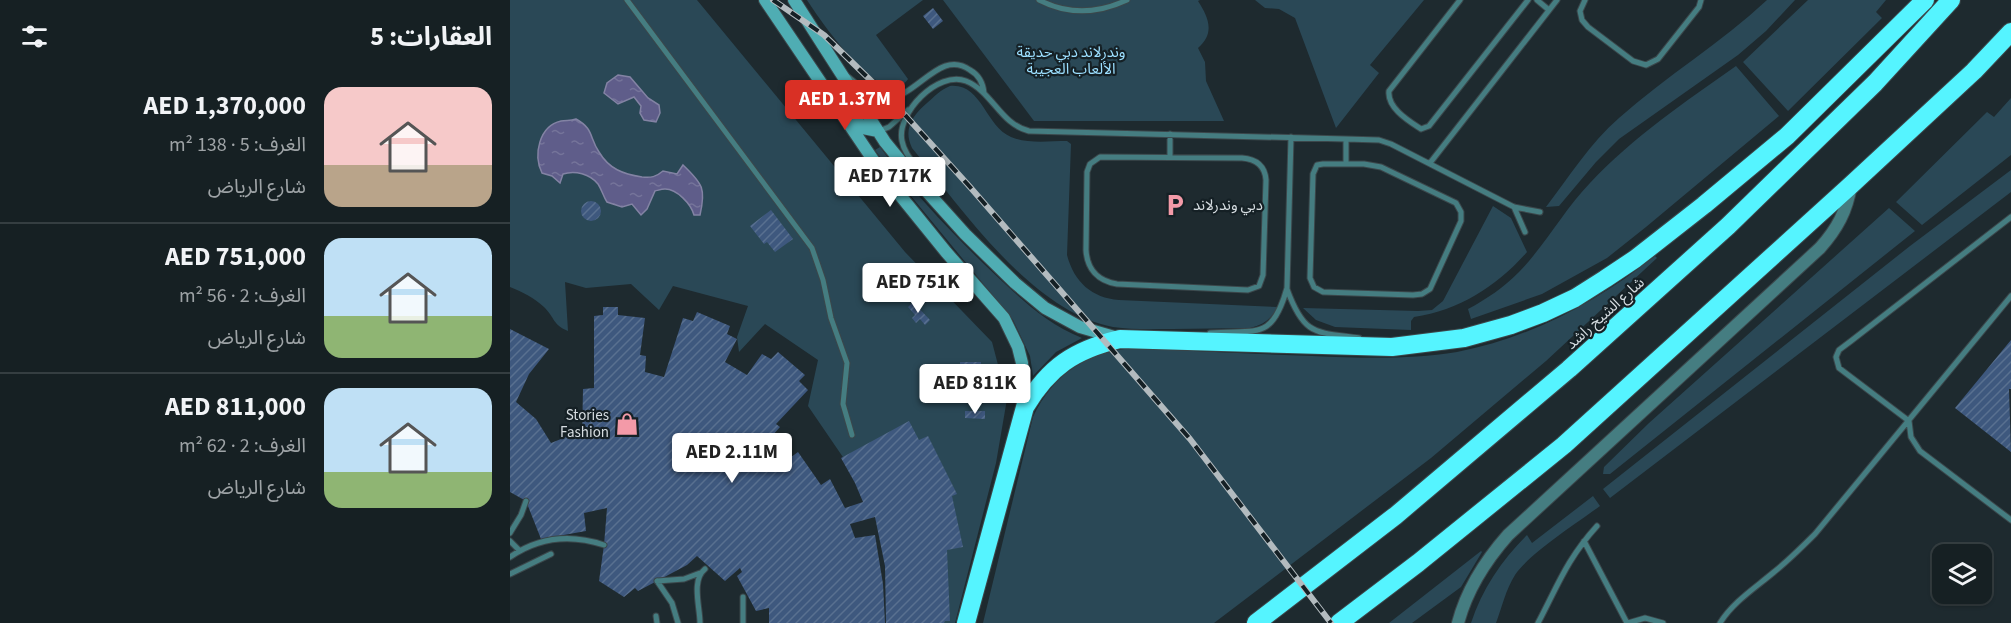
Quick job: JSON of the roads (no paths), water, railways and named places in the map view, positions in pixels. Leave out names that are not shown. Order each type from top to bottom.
[{"type":"highway","points":[[966,623],[1025,407],[1037,387],[1053,369],[1072,356],[1095,345],[1120,339],[1392,347],[1449,341],[1511,325],[1543,313],[1575,298],[1605,279],[1668,233],[1786,136],[1924,0]]},
{"type":"highway","name":"شارع الشيخ راشد","points":[[1256,623],[1404,509],[1569,369],[1728,226],[1875,83],[1951,0]]},
{"type":"highway","points":[[1339,623],[1418,563],[1564,444],[1851,185],[1974,71],[2011,32]]},
{"type":"main road","points":[[765,0],[895,191],[1004,318],[1018,347],[1022,363],[1025,407]]},
{"type":"main road","points":[[794,0],[894,153],[965,234],[1015,283],[1045,308],[1080,327],[1120,339]]},
{"type":"main road","points":[[826,90],[835,95],[860,126],[878,131]]},
{"type":"street","points":[[1458,623],[1469,592],[1480,572],[1508,535],[1820,248],[1832,235],[1841,220],[1848,203],[1851,185]]},
{"type":"lane","points":[[627,0],[812,248],[823,280],[831,318],[847,363],[843,404],[852,435]]},
{"type":"lane","points":[[1039,0],[1064,10],[1081,12],[1098,11],[1127,0]]},
{"type":"lane","points":[[1460,0],[1389,91],[1388,97],[1393,106],[1421,129],[1429,126],[1528,0]]},
{"type":"lane","points":[[1537,0],[1549,10]]},
{"type":"lane","points":[[1430,163],[1557,0]]},
{"type":"lane","points":[[1585,0],[1581,11],[1585,24],[1633,61],[1646,65],[1658,59],[1699,7],[1701,0]]},
{"type":"lane","points":[[835,66],[865,91],[883,99],[902,95],[937,70],[953,64],[962,65],[976,75],[983,85],[984,93]]},
{"type":"lane","points":[[878,131],[889,127],[936,85],[954,79],[964,80],[984,93],[1007,121],[1029,131],[1291,137],[1386,142],[1514,207],[1540,212]]},
{"type":"lane","points":[[910,108],[903,122],[901,138],[907,154],[926,179],[929,195]]},
{"type":"lane","points":[[1170,134],[1170,157]]},
{"type":"lane","points":[[1184,340],[1205,334],[1252,332],[1263,328],[1279,313],[1287,288],[1291,137]]},
{"type":"lane","points":[[1346,139],[1346,164]]},
{"type":"lane","points":[[1100,157],[1170,157],[1247,158],[1261,166],[1266,180],[1263,275],[1261,283],[1256,288],[1248,290],[1117,284],[1099,278],[1090,268],[1086,250],[1087,172],[1090,164],[1100,157]]},
{"type":"lane","points":[[1320,164],[1346,164],[1373,165],[1390,170],[1452,200],[1459,207],[1462,216],[1460,226],[1433,285],[1426,292],[1417,295],[1323,292],[1311,283],[1313,170],[1320,164]]},
{"type":"lane","points":[[1514,207],[1526,232]]},
{"type":"lane","points":[[2011,217],[1837,353],[1836,361],[1839,368],[1909,421],[1911,437],[1920,451],[2011,520]]},
{"type":"lane","points":[[1287,288],[1299,316],[1314,330],[1329,335],[1365,339],[1392,347]]},
{"type":"lane","points":[[1720,623],[1725,614],[1815,534],[2011,296]]},
{"type":"lane","points":[[510,533],[526,501]]},
{"type":"lane","points":[[1538,623],[1564,569],[1597,526]]},
{"type":"lane","points":[[510,557],[519,550],[556,538],[574,538],[604,545]]},
{"type":"lane","points":[[510,541],[519,550]]},
{"type":"lane","points":[[1584,541],[1627,623],[1645,618],[1662,623]]},
{"type":"lane","points":[[510,574],[551,554]]},
{"type":"lane","points":[[678,623],[672,603],[657,581],[675,581],[703,571],[698,592],[700,623]]},
{"type":"lane","points":[[743,597],[743,623]]},
{"type":"water","points":[[618,75],[630,77],[648,98],[659,105],[660,113],[656,122],[644,120],[640,113],[641,106],[634,97],[618,104],[604,93],[607,83]]},
{"type":"water","points":[[576,119],[589,130],[596,147],[607,163],[623,172],[645,177],[656,176],[663,171],[677,174],[683,165],[701,187],[703,199],[700,215],[694,215],[683,198],[670,190],[655,191],[647,209],[641,215],[632,204],[622,207],[607,202],[598,184],[587,175],[572,172],[563,174],[560,183],[552,176],[542,173],[538,150],[543,135],[553,124]]},
{"type":"railway","points":[[773,0],[824,35],[896,105],[970,187],[1190,439],[1331,623]]},
{"type":"place","name":"دبي وندرلاند","points":[[1175,205]]},
{"type":"place","name":"Stories Fashion","points":[[627,424]]},
{"type":"park label","name":"وندرلاند دبي حديقة الألعاب العجيبة","points":[[1071,60]]}]
